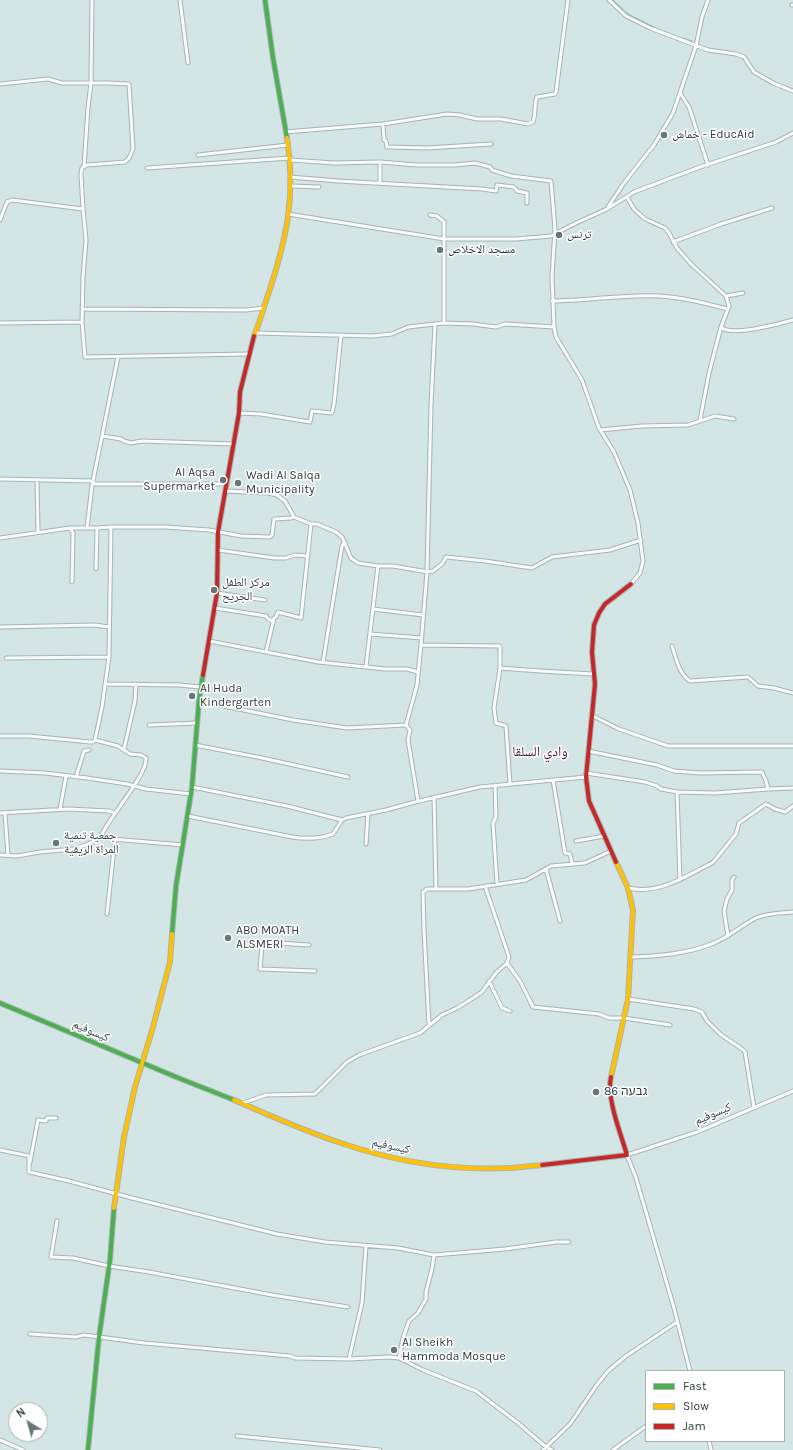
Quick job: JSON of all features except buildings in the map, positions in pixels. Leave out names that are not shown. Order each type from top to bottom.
[{"type":"street","points":[[92,0],[91,83],[84,168],[81,174],[86,240],[82,322],[85,357],[249,354]]},
{"type":"street","points":[[180,0],[188,63]]},
{"type":"street","points":[[88,1450],[99,1337],[109,1266],[115,1193],[124,1137],[130,1106],[170,962],[176,886],[184,845],[192,787],[199,701],[217,593],[218,532],[239,413],[240,392],[252,340],[275,276],[288,214],[291,186],[290,159],[272,58],[265,0]]},
{"type":"street","points":[[285,132],[383,124],[447,114],[477,119],[501,119],[528,124],[533,122],[535,115],[535,100],[538,97],[555,94],[556,92],[568,0]]},
{"type":"street","points":[[609,0],[626,16],[650,28],[708,50],[736,54],[744,57],[754,72],[773,83],[793,91]]},
{"type":"street","points":[[608,209],[624,183],[654,145],[673,113],[696,46],[702,17],[708,0]]},
{"type":"street","points":[[0,84],[48,79],[62,83],[129,84],[133,149],[125,162],[87,165],[84,168]]},
{"type":"street","points":[[680,93],[689,107],[708,165]]},
{"type":"street","points":[[383,124],[384,140],[386,141],[387,147],[426,148],[491,144]]},
{"type":"street","points":[[288,214],[444,239],[516,239],[551,236],[608,209],[640,190],[776,142],[793,134]]},
{"type":"street","points":[[198,155],[288,145]]},
{"type":"street","points":[[147,168],[290,159],[334,163],[380,162],[417,165],[455,165],[475,163],[490,167],[492,170],[511,176],[551,181],[555,234],[552,301],[556,337],[582,380],[600,430],[614,452],[626,477],[635,508],[641,540],[643,561],[641,570],[631,584],[609,600],[596,618],[592,639],[593,674],[595,684],[586,775],[588,796],[610,851],[628,888],[633,910],[632,957],[628,999],[609,1084],[610,1097],[627,1155],[636,1178],[678,1322],[690,1370]]},
{"type":"street","points":[[380,162],[380,183]]},
{"type":"street","points":[[290,177],[496,191],[497,185],[508,186],[514,187],[516,191],[527,193],[528,203]]},
{"type":"street","points":[[291,186],[319,187]]},
{"type":"street","points":[[627,197],[636,211],[645,219],[664,228],[669,233],[673,242],[694,268],[726,296],[729,302],[709,373],[700,420]]},
{"type":"street","points":[[0,220],[7,202],[12,200],[84,210]]},
{"type":"street","points":[[673,242],[721,224],[772,208]]},
{"type":"street","points":[[430,215],[437,216],[444,222],[444,322]]},
{"type":"street","points":[[726,296],[743,292]]},
{"type":"street","points":[[552,301],[659,296],[688,299],[728,309]]},
{"type":"street","points":[[83,309],[246,310],[264,308]]},
{"type":"street","points":[[721,327],[723,330],[727,331],[752,330],[793,320]]},
{"type":"street","points":[[0,323],[82,322]]},
{"type":"street","points":[[255,333],[372,336],[392,334],[408,328],[444,322],[496,327],[505,324],[554,326]]},
{"type":"street","points":[[406,725],[417,685],[427,572],[431,405],[435,324]]},
{"type":"street","points":[[239,413],[261,414],[310,422],[312,411],[332,413],[341,335]]},
{"type":"street","points":[[87,528],[93,481],[118,357]]},
{"type":"street","points":[[600,430],[642,426],[688,425],[715,416],[734,419]]},
{"type":"street","points":[[103,436],[121,439],[131,443],[142,441],[233,444]]},
{"type":"street","points":[[0,479],[93,481],[95,484],[227,484]]},
{"type":"street","points":[[37,480],[38,531]]},
{"type":"street","points":[[226,491],[268,493],[276,495],[285,501],[294,516],[311,524],[317,524],[336,532],[345,542],[351,558],[358,563],[378,566],[393,566],[427,572],[433,571],[442,564],[446,557],[532,568],[552,557],[610,550],[641,540]]},
{"type":"street","points":[[0,538],[38,531],[70,528],[111,527],[165,527],[218,532],[240,536],[270,537],[272,535],[274,519],[291,518],[294,516]]},
{"type":"street","points":[[266,652],[273,621],[278,612],[301,618],[311,524]]},
{"type":"street","points":[[96,740],[109,657],[111,527]]},
{"type":"street","points":[[70,528],[73,533],[72,582]]},
{"type":"street","points":[[96,569],[97,528]]},
{"type":"street","points":[[323,662],[342,546],[345,542]]},
{"type":"street","points":[[218,550],[274,558],[286,558],[295,555],[308,556]]},
{"type":"street","points":[[366,666],[378,566]]},
{"type":"street","points":[[217,593],[265,600]]},
{"type":"street","points":[[215,608],[266,616],[268,619],[273,621]]},
{"type":"street","points":[[373,609],[423,615]]},
{"type":"street","points":[[0,627],[94,625],[109,627]]},
{"type":"street","points":[[370,634],[422,638]]},
{"type":"street","points":[[209,641],[323,662],[407,669],[418,672]]},
{"type":"street","points":[[421,645],[500,646],[500,668],[494,708],[496,723],[506,726],[510,784]]},
{"type":"street","points":[[672,646],[682,673],[685,678],[690,681],[748,677],[758,686],[793,693]]},
{"type":"street","points":[[6,658],[109,657]]},
{"type":"street","points":[[500,668],[540,672],[593,674]]},
{"type":"street","points":[[105,684],[201,687]]},
{"type":"street","points":[[124,749],[134,706],[136,684]]},
{"type":"street","points":[[199,701],[298,721],[347,728],[406,725]]},
{"type":"street","points":[[591,715],[619,729],[668,746],[793,746]]},
{"type":"street","points":[[149,725],[197,723]]},
{"type":"street","points":[[406,725],[410,730],[408,740],[418,801]]},
{"type":"street","points":[[0,736],[29,736],[90,742],[96,740],[124,749],[130,754],[141,755],[146,758],[145,767],[127,798],[115,813],[100,838]]},
{"type":"street","points":[[195,745],[348,777]]},
{"type":"street","points":[[76,777],[84,751],[89,750]]},
{"type":"street","points":[[588,751],[657,765],[674,771],[700,773],[762,772],[768,789]]},
{"type":"street","points":[[0,771],[76,777],[146,789],[191,794]]},
{"type":"street","points":[[188,816],[301,838],[318,838],[333,834],[342,820],[349,817],[368,814],[434,797],[480,787],[553,780],[586,775],[645,782],[661,789],[677,792],[715,793],[793,788]]},
{"type":"street","points":[[60,809],[66,776]]},
{"type":"street","points":[[553,780],[565,853],[570,854],[572,864]]},
{"type":"street","points":[[495,785],[496,817],[493,823],[497,884]]},
{"type":"street","points":[[192,787],[287,806],[342,820]]},
{"type":"street","points":[[677,792],[680,880]]},
{"type":"street","points":[[434,797],[436,889]]},
{"type":"street","points":[[628,888],[641,890],[656,888],[680,880],[712,864],[736,834],[739,823],[749,815],[766,804],[775,810],[785,812],[793,806]]},
{"type":"street","points":[[0,813],[5,814],[60,809],[108,811],[115,813]]},
{"type":"street","points":[[5,814],[8,855]]},
{"type":"street","points":[[366,844],[368,814]]},
{"type":"street","points":[[576,841],[604,836]]},
{"type":"street","points":[[0,855],[17,856],[74,849],[100,838],[184,845]]},
{"type":"street","points":[[107,914],[115,839]]},
{"type":"street","points":[[429,1025],[423,893],[427,889],[468,889],[529,879],[546,869],[555,866],[584,863],[610,851]]},
{"type":"street","points":[[546,869],[560,921]]},
{"type":"street","points":[[728,936],[724,911],[725,905],[732,890],[732,880],[734,877]]},
{"type":"street","points":[[243,1103],[266,1095],[315,1094],[347,1062],[359,1055],[420,1033],[442,1015],[457,1008],[482,992],[489,981],[507,963],[509,957],[485,886]]},
{"type":"street","points":[[632,957],[663,956],[689,952],[715,943],[758,917],[774,913],[793,912]]},
{"type":"street","points":[[309,945],[264,942],[262,944],[260,969],[315,971]]},
{"type":"street","points":[[507,963],[520,981],[533,1007],[599,1014],[609,1018],[624,1018],[670,1025]]},
{"type":"street","points":[[489,981],[502,1008],[510,1011]]},
{"type":"street","points":[[628,999],[694,1009],[702,1012],[707,1021],[720,1034],[745,1052],[754,1108]]},
{"type":"street","name":"كيسوفيم","points":[[0,1003],[132,1059],[143,1062],[173,1076],[324,1137],[363,1150],[400,1159],[432,1164],[490,1169],[513,1169],[627,1155],[697,1132],[793,1091]]},
{"type":"street","points":[[56,1118],[47,1118],[46,1121],[38,1120],[29,1172],[277,1234],[325,1242],[398,1248],[434,1255],[504,1249],[556,1242],[569,1242]]},
{"type":"street","points":[[0,1150],[29,1156],[30,1166]]},
{"type":"street","points":[[57,1221],[51,1257],[72,1258],[272,1295],[348,1307]]},
{"type":"street","points":[[349,1359],[362,1303],[366,1246]]},
{"type":"street","points":[[399,1358],[403,1338],[409,1321],[418,1312],[426,1299],[426,1292],[434,1255]]},
{"type":"street","points":[[543,1450],[570,1424],[608,1371],[626,1356],[678,1322]]},
{"type":"street","points":[[30,1334],[76,1337],[84,1335],[290,1356],[295,1358],[399,1358],[423,1370],[476,1392],[518,1423],[546,1447],[552,1450]]},
{"type":"street","points":[[613,1450],[645,1427]]},
{"type":"street","points":[[236,1436],[380,1450]]},
{"type":"street","points":[[0,1440],[23,1450]]},
{"type":"waterway","name":"وادي السلقا","points":[[613,0],[628,14],[660,30]]},
{"type":"waterway","name":"وادي السلقا","points":[[666,33],[692,41]]},
{"type":"traffic: fast","points":[[265,0],[273,58],[287,138]]},
{"type":"traffic: fast","points":[[172,934],[176,886],[192,787],[199,701],[203,675]]},
{"type":"traffic: fast","points":[[0,1003],[234,1100]]},
{"type":"traffic: fast","points":[[88,1450],[99,1337],[110,1260],[114,1208]]},
{"type":"traffic: slow","points":[[254,336],[281,253],[285,234],[291,178],[287,138]]},
{"type":"traffic: slow","points":[[611,1077],[628,999],[633,910],[628,888],[616,862]]},
{"type":"traffic: slow","points":[[114,1208],[124,1137],[135,1087],[170,962],[172,934]]},
{"type":"traffic: slow","points":[[234,1100],[287,1123],[327,1138],[365,1151],[390,1157],[440,1166],[465,1168],[516,1168],[542,1165]]},
{"type":"traffic: jam","points":[[203,675],[217,593],[218,532],[239,413],[240,392],[254,336]]},
{"type":"traffic: jam","points":[[616,862],[589,801],[586,777],[595,684],[592,652],[594,625],[599,613],[605,604],[631,584]]},
{"type":"traffic: jam","points":[[542,1165],[627,1155],[612,1105],[610,1086],[611,1077]]},
{"type":"place","name":"خماش - EducAid","points":[[664,135]]},
{"type":"place","name":"ترنس","points":[[559,235]]},
{"type":"place","name":"مسجد الاخلاص","points":[[440,250]]},
{"type":"place","name":"Al Aqsa Supermarket","points":[[223,480]]},
{"type":"place","name":"Wadi Al Salqa Municipality","points":[[238,483]]},
{"type":"place","name":"مركز الطفل الجريح","points":[[214,590]]},
{"type":"place","name":"Al Huda Kindergarten","points":[[192,696]]},
{"type":"place","name":"جمعية تنمية المراة الريفية","points":[[56,843]]},
{"type":"place","name":"ABO MOATH ALSMERI","points":[[228,938]]},
{"type":"place","name":"גבעה 86","points":[[596,1092]]},
{"type":"place","name":"Al Sheikh Hammoda Mosque","points":[[394,1350]]},
{"type":"district","name":"وادي السلقا","points":[[540,752]]}]
